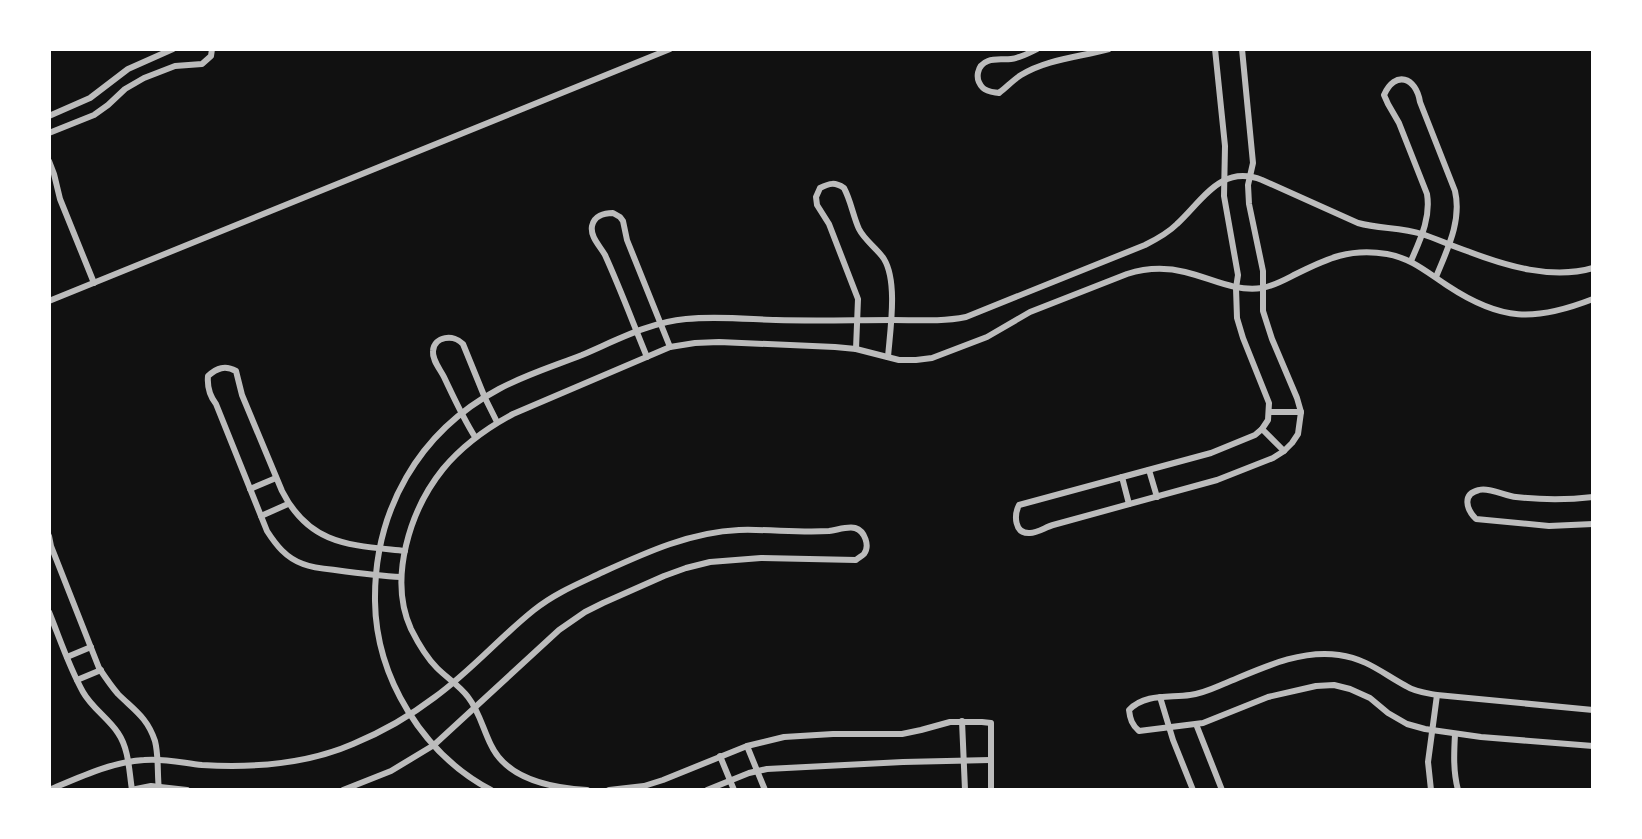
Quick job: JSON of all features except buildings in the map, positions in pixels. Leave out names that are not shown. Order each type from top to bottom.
[{"type":"street","points":[[49,116],[90,98],[128,69],[173,49]]},
{"type":"street","points":[[49,133],[94,115],[125,89],[144,78],[175,66],[202,64],[211,56],[212,49]]},
{"type":"street","points":[[49,301],[670,49]]},
{"type":"street","points":[[1037,49],[1009,60],[989,60],[982,65],[978,72],[984,89],[999,93],[1022,74],[1036,68],[1109,49]]},
{"type":"street","points":[[1215,49],[1225,146],[1224,196],[1238,275],[1236,307],[1239,327],[1269,403],[1268,420],[1255,435],[1211,453],[1019,505],[1015,512],[1019,529],[1030,533],[1217,481],[1273,458],[1284,451],[1298,434],[1301,412],[1263,311],[1263,271],[1249,204],[1248,185],[1253,163],[1242,49]]},
{"type":"street","points":[[115,78],[125,89]]},
{"type":"street","points":[[1411,261],[1422,234],[1429,204],[1399,123],[1384,95],[1388,87],[1404,79],[1410,81],[1418,93],[1455,191],[1457,211],[1450,244],[1436,277]]},
{"type":"street","points":[[49,161],[60,199],[94,283]]},
{"type":"street","points":[[491,790],[468,776],[447,758],[410,715],[393,684],[380,641],[375,606],[379,548],[386,519],[400,486],[420,456],[444,429],[461,414],[499,389],[660,323],[702,318],[937,321],[966,317],[1145,245],[1177,224],[1212,188],[1234,176],[1251,176],[1358,223],[1405,229],[1528,269],[1565,272],[1593,268]]},
{"type":"street","points":[[856,349],[858,299],[829,224],[817,205],[816,197],[820,188],[828,184],[836,183],[844,188],[860,231],[884,259],[891,278],[888,357]]},
{"type":"street","points":[[647,357],[591,229],[593,221],[600,215],[613,213],[620,217],[670,347]]},
{"type":"street","points":[[587,790],[546,787],[502,762],[489,742],[475,707],[461,689],[428,658],[414,635],[405,609],[401,577],[404,551],[412,525],[429,490],[442,471],[475,438],[513,414],[670,347],[695,343],[835,346],[899,360],[932,358],[987,338],[1030,312],[1140,270],[1186,272],[1236,288],[1264,288],[1329,258],[1360,251],[1376,252],[1411,261],[1474,302],[1496,311],[1521,315],[1547,313],[1574,307],[1593,299]]},
{"type":"street","points":[[475,438],[434,360],[433,350],[436,343],[451,337],[459,339],[463,344],[497,422]]},
{"type":"street","points":[[401,577],[376,576],[303,564],[290,558],[274,542],[207,386],[208,376],[221,368],[236,371],[242,395],[276,478],[288,503],[299,517],[320,535],[334,540],[404,551]]},
{"type":"street","points":[[1270,412],[1301,412]]},
{"type":"street","points":[[1262,429],[1284,451]]},
{"type":"street","points":[[1150,470],[1157,497]]},
{"type":"street","points":[[1122,477],[1129,504]]},
{"type":"street","points":[[250,489],[276,478]]},
{"type":"street","points":[[1593,496],[1544,499],[1516,497],[1484,489],[1475,491],[1469,496],[1467,503],[1469,512],[1476,519],[1549,526],[1593,524]]},
{"type":"street","points":[[261,516],[288,503]]},
{"type":"street","points":[[49,790],[128,762],[157,760],[229,766],[271,764],[313,757],[352,745],[410,715],[435,698],[527,615],[555,595],[671,543],[719,532],[828,531],[848,528],[862,532],[866,540],[867,549],[856,560],[735,559],[686,568],[603,603],[559,630],[434,745],[391,771],[343,790]]},
{"type":"street","points":[[49,536],[101,670],[109,683],[135,708],[149,728],[155,742],[159,788]]},
{"type":"street","points":[[49,612],[77,680],[93,707],[124,743],[132,790],[151,786],[187,790]]},
{"type":"street","points":[[67,657],[92,647]]},
{"type":"street","points":[[1593,710],[1437,695],[1408,688],[1376,666],[1360,659],[1317,653],[1270,666],[1204,692],[1143,701],[1129,710],[1130,718],[1139,731],[1203,723],[1268,696],[1316,685],[1334,685],[1370,698],[1406,724],[1431,730],[1593,746]]},
{"type":"street","points":[[77,680],[101,670]]},
{"type":"street","points":[[1431,790],[1428,762],[1437,695]]},
{"type":"street","points":[[1160,697],[1173,740],[1193,790]]},
{"type":"street","points":[[962,721],[965,790]]},
{"type":"street","points":[[609,790],[644,786],[663,780],[762,741],[802,735],[902,734],[962,721],[991,723],[991,790]]},
{"type":"street","points":[[1196,724],[1222,790]]},
{"type":"street","points":[[1455,734],[1453,760],[1458,790]]},
{"type":"street","points":[[747,746],[765,790]]},
{"type":"street","points":[[720,756],[734,790]]},
{"type":"street","points":[[707,790],[757,771],[788,767],[990,760]]}]
